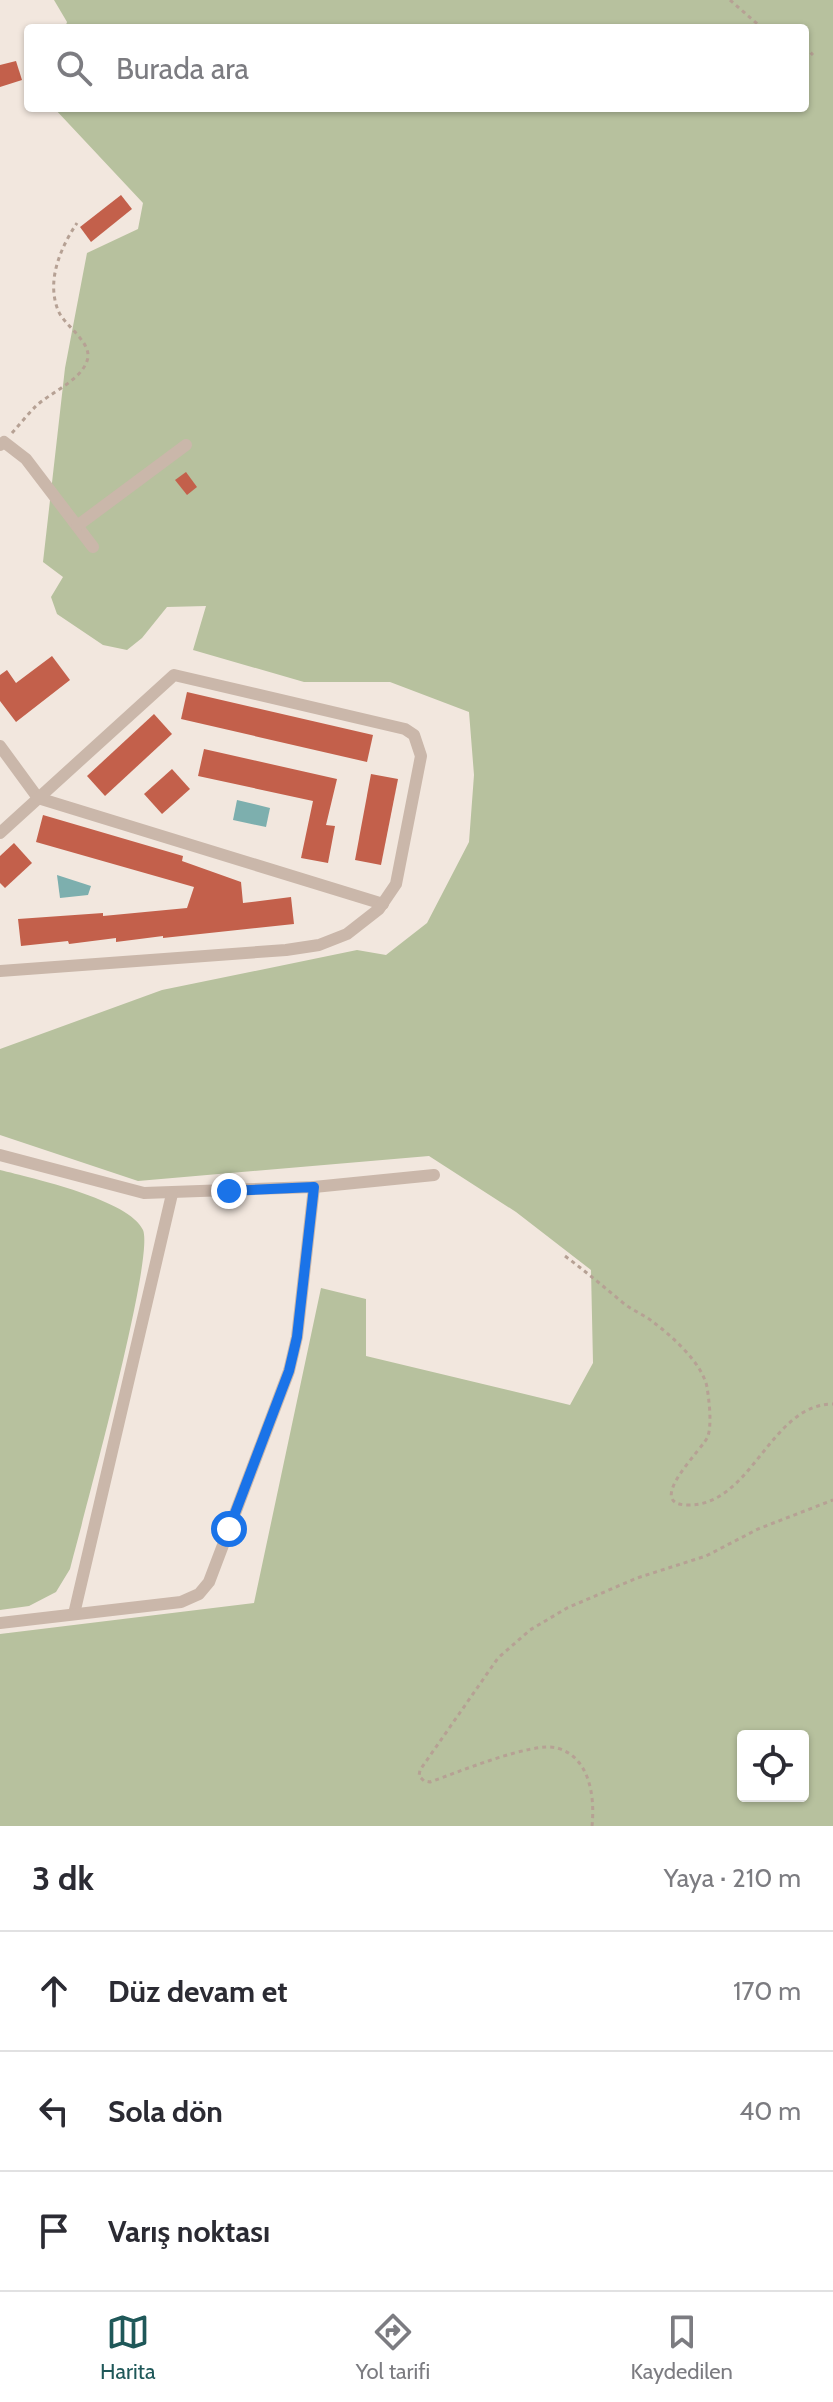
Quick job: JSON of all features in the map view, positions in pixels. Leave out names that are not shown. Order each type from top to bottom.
[{"type":"street","points":[[2,444],[26,459],[93,547]]},
{"type":"street","points":[[77,526],[186,445]]},
{"type":"street","points":[[0,833],[174,675],[405,729],[414,735],[419,744],[420,771],[396,884],[367,921],[347,934],[319,945],[286,950],[0,971]]},
{"type":"street","points":[[0,746],[38,798],[383,904]]},
{"type":"street","points":[[0,1155],[144,1193],[314,1187],[434,1175]]},
{"type":"street","points":[[0,1623],[181,1602],[199,1594],[209,1582],[289,1371],[297,1337],[314,1187]]},
{"type":"street","points":[[74,1614],[172,1194]]},
{"type":"path","points":[[730,0],[757,24]]},
{"type":"path","points":[[809,51],[813,55]]},
{"type":"path","points":[[2,444],[36,406],[77,375],[87,363],[88,353],[84,344],[64,321],[54,296],[58,259],[77,223]]},
{"type":"path","points":[[565,1256],[622,1302],[652,1321],[697,1366],[707,1384],[708,1438],[674,1482],[672,1493],[675,1501],[683,1505],[697,1505],[714,1499],[758,1460],[797,1416],[815,1405],[833,1404]]},
{"type":"path","points":[[592,1826],[592,1789],[582,1766],[571,1754],[556,1747],[484,1762],[430,1782],[419,1776],[420,1770],[498,1658],[530,1630],[567,1608],[637,1578],[706,1556],[758,1529],[833,1500]]},
{"type":"green space","points":[[54,0],[833,0],[833,1826],[0,1826],[0,1634],[254,1603],[321,1288],[366,1299],[366,1356],[570,1405],[593,1363],[591,1270],[516,1212],[429,1156],[138,1181],[0,1135],[0,1049],[162,990],[357,950],[386,955],[427,923],[469,842],[474,775],[469,712],[390,682],[304,682],[193,650],[206,606],[167,607],[142,638],[127,650],[103,645],[57,614],[51,597],[63,577],[43,562],[65,368],[87,253],[138,229],[143,203],[58,112],[809,112],[809,24],[66,24]]},
{"type":"green space","points":[[0,1170],[79,1192],[120,1209],[143,1230],[144,1251],[128,1337],[70,1569],[56,1592],[29,1606],[0,1610]]},
{"type":"water","points":[[237,800],[270,808],[266,827],[233,820]]},
{"type":"water","points":[[57,875],[91,886],[88,895],[60,898]]},
{"type":"building","points":[[16,61],[22,80],[0,87],[0,65]]},
{"type":"building","points":[[121,195],[132,209],[91,242],[80,227]]},
{"type":"building","points":[[186,472],[197,487],[187,495],[175,480]]},
{"type":"building","points":[[52,656],[70,680],[16,722],[0,701],[0,675],[7,670],[16,683]]},
{"type":"building","points":[[187,692],[373,735],[367,762],[181,719]]},
{"type":"building","points":[[154,714],[172,734],[105,796],[87,776]]},
{"type":"building","points":[[204,749],[337,779],[326,825],[335,826],[328,863],[301,858],[313,801],[198,776]]},
{"type":"building","points":[[172,769],[190,789],[162,814],[144,794]]},
{"type":"building","points":[[371,774],[398,779],[381,865],[355,860]]},
{"type":"building","points":[[43,815],[183,856],[182,861],[241,882],[243,903],[291,897],[294,924],[116,942],[116,938],[21,946],[18,919],[103,913],[103,916],[187,908],[194,887],[36,842]]},
{"type":"building","points":[[14,843],[32,863],[5,888],[0,883],[0,856]]},
{"type":"route","points":[[229,1191],[314,1187],[297,1337],[289,1371],[229,1529]]}]
